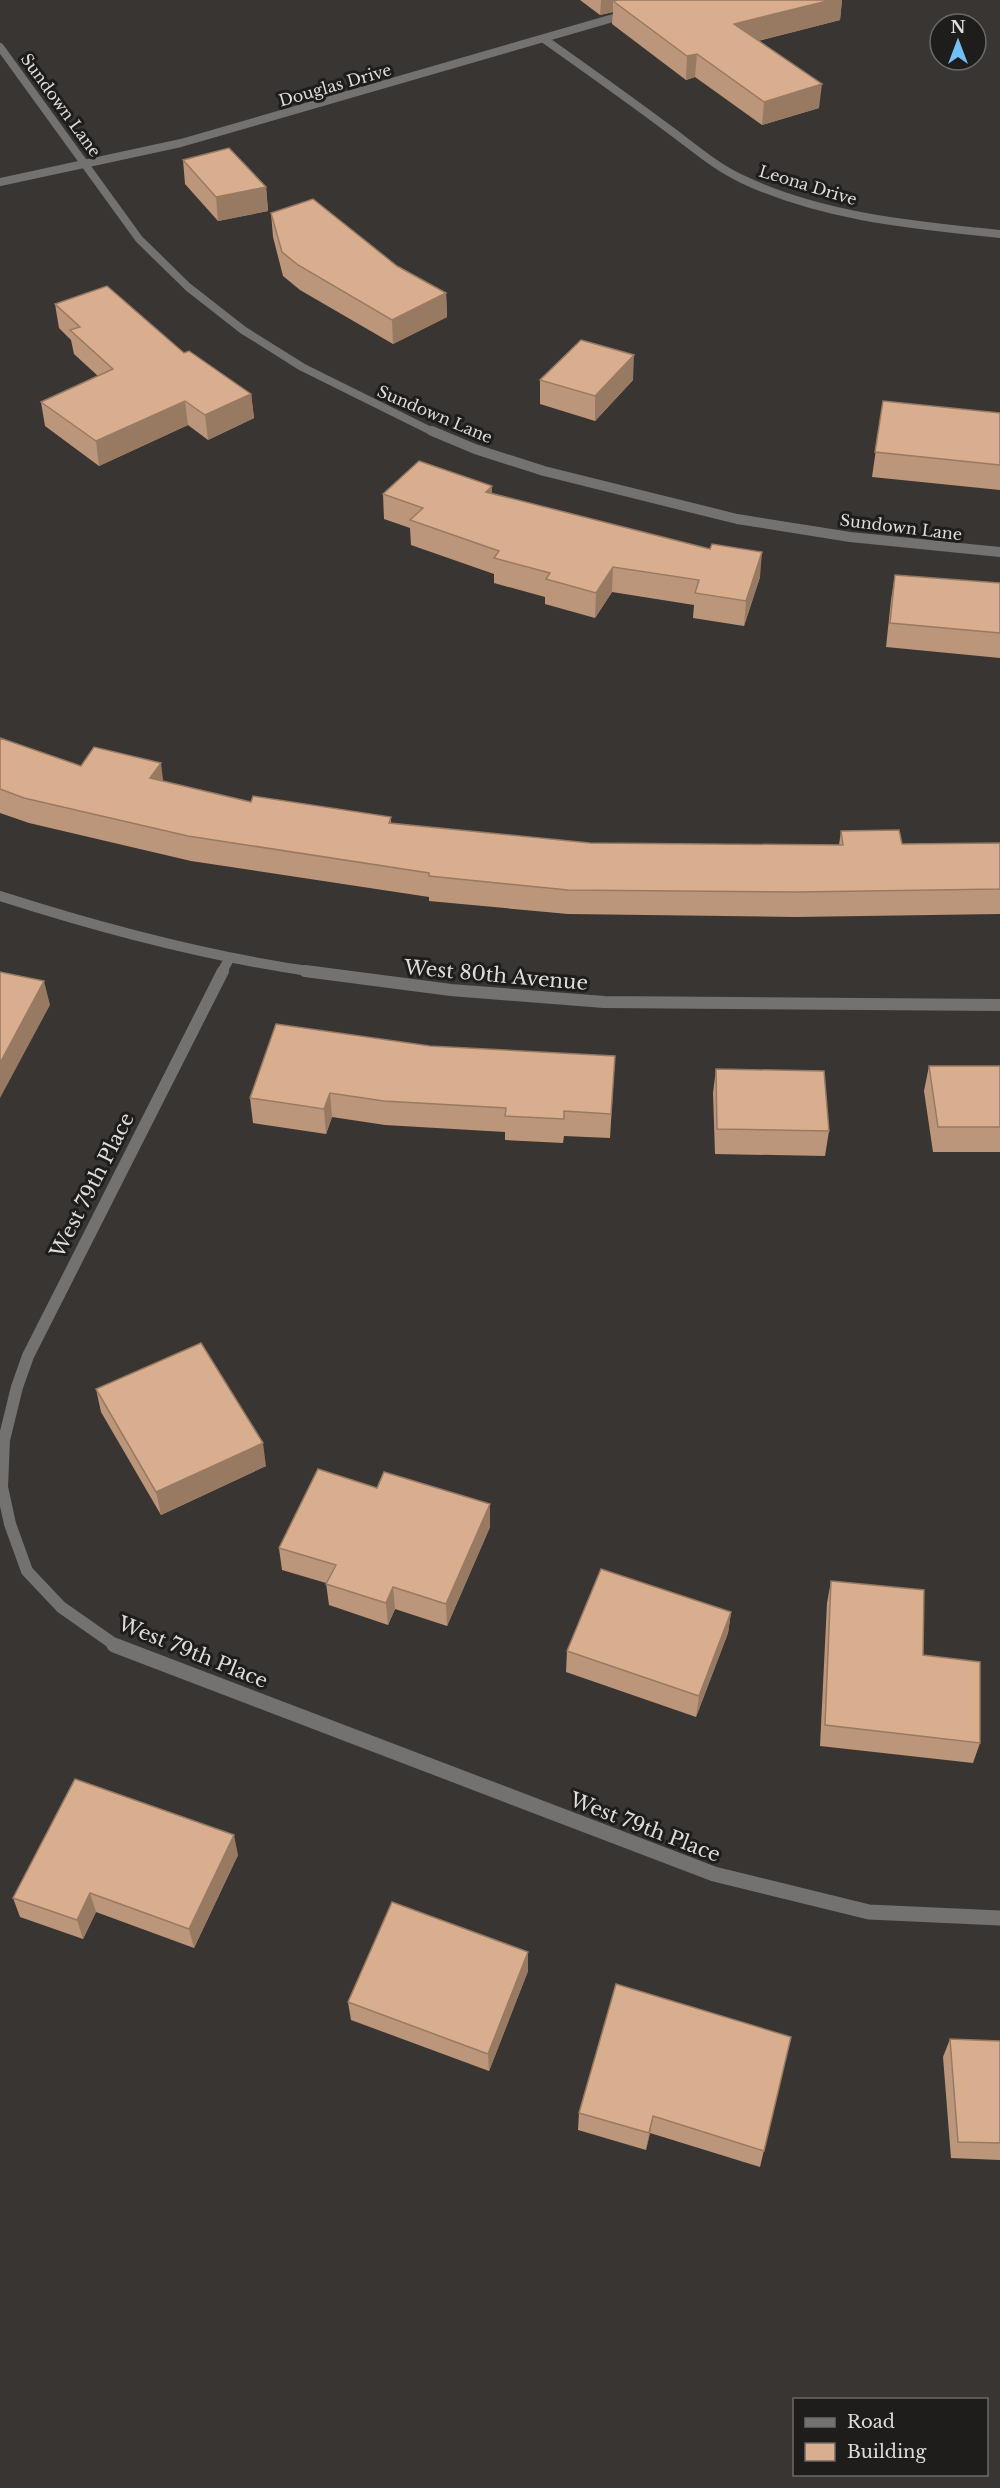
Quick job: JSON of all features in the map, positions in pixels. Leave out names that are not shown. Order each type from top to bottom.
[{"type":"street","name":"Douglas Drive","points":[[0,182],[181,143],[631,13]]},
{"type":"street","name":"Leona Drive","points":[[544,39],[709,159],[741,178],[786,196],[837,210],[945,228],[1000,234]]},
{"type":"street","name":"Sundown Lane","points":[[0,47],[139,239],[162,264],[184,285],[246,333],[313,375],[474,449],[608,489],[761,524],[911,545],[1000,552]]},
{"type":"street","name":"West 80th Avenue","points":[[0,896],[47,912],[229,959],[427,989],[605,1002],[1000,1005]]},
{"type":"street","name":"West 79th Place","points":[[229,959],[39,1335],[17,1387],[4,1440],[2,1487],[10,1524],[27,1571],[61,1607],[114,1645],[714,1874],[870,1912],[1000,1918]]},
{"type":"building","points":[[831,0],[734,24],[822,84],[764,102],[697,54],[687,56],[613,1]]},
{"type":"building","points":[[229,148],[266,187],[216,197],[183,160]]},
{"type":"building","points":[[313,199],[397,266],[446,293],[392,320],[298,265],[282,252],[271,213]]},
{"type":"building","points":[[107,286],[184,353],[189,351],[251,394],[205,415],[185,401],[96,441],[41,402],[113,369],[70,330],[80,327],[55,304]]},
{"type":"building","points":[[581,340],[634,355],[595,396],[540,380]]},
{"type":"building","points":[[883,401],[1000,413],[1000,465],[875,452]]},
{"type":"building","points":[[419,461],[492,486],[486,492],[710,549],[712,544],[762,552],[746,601],[695,593],[699,580],[613,567],[596,593],[546,579],[550,573],[494,558],[499,551],[410,520],[423,508],[383,494]]},
{"type":"building","points":[[895,575],[1000,583],[1000,633],[890,623]]},
{"type":"building","points":[[0,738],[81,766],[94,747],[161,763],[150,778],[251,802],[253,796],[391,817],[389,823],[590,843],[843,845],[841,831],[899,830],[902,844],[1000,843],[1000,889],[798,892],[568,890],[429,876],[429,873],[188,836],[24,798],[0,789]]},
{"type":"building","points":[[0,972],[44,981],[0,1063]]},
{"type":"building","points":[[276,1024],[430,1046],[615,1056],[611,1114],[564,1111],[564,1119],[505,1116],[506,1108],[384,1101],[330,1093],[324,1109],[250,1098]]},
{"type":"building","points":[[929,1066],[1000,1066],[1000,1127],[938,1127]]},
{"type":"building","points":[[716,1069],[824,1071],[829,1131],[717,1129]]},
{"type":"building","points":[[201,1343],[263,1443],[156,1492],[96,1389]]},
{"type":"building","points":[[318,1469],[377,1488],[384,1472],[490,1504],[446,1604],[393,1587],[386,1603],[326,1584],[336,1565],[279,1548]]},
{"type":"building","points":[[601,1569],[731,1612],[699,1696],[567,1651]]},
{"type":"building","points":[[831,1581],[924,1590],[923,1655],[980,1662],[980,1743],[825,1725]]},
{"type":"building","points":[[75,1779],[234,1835],[189,1929],[90,1893],[77,1920],[13,1898]]},
{"type":"building","points":[[392,1902],[528,1952],[488,2054],[348,2002]]},
{"type":"building","points":[[616,1984],[791,2037],[764,2151],[653,2116],[649,2133],[579,2113]]},
{"type":"building","points":[[950,2039],[1000,2041],[1000,2143],[958,2142]]}]
